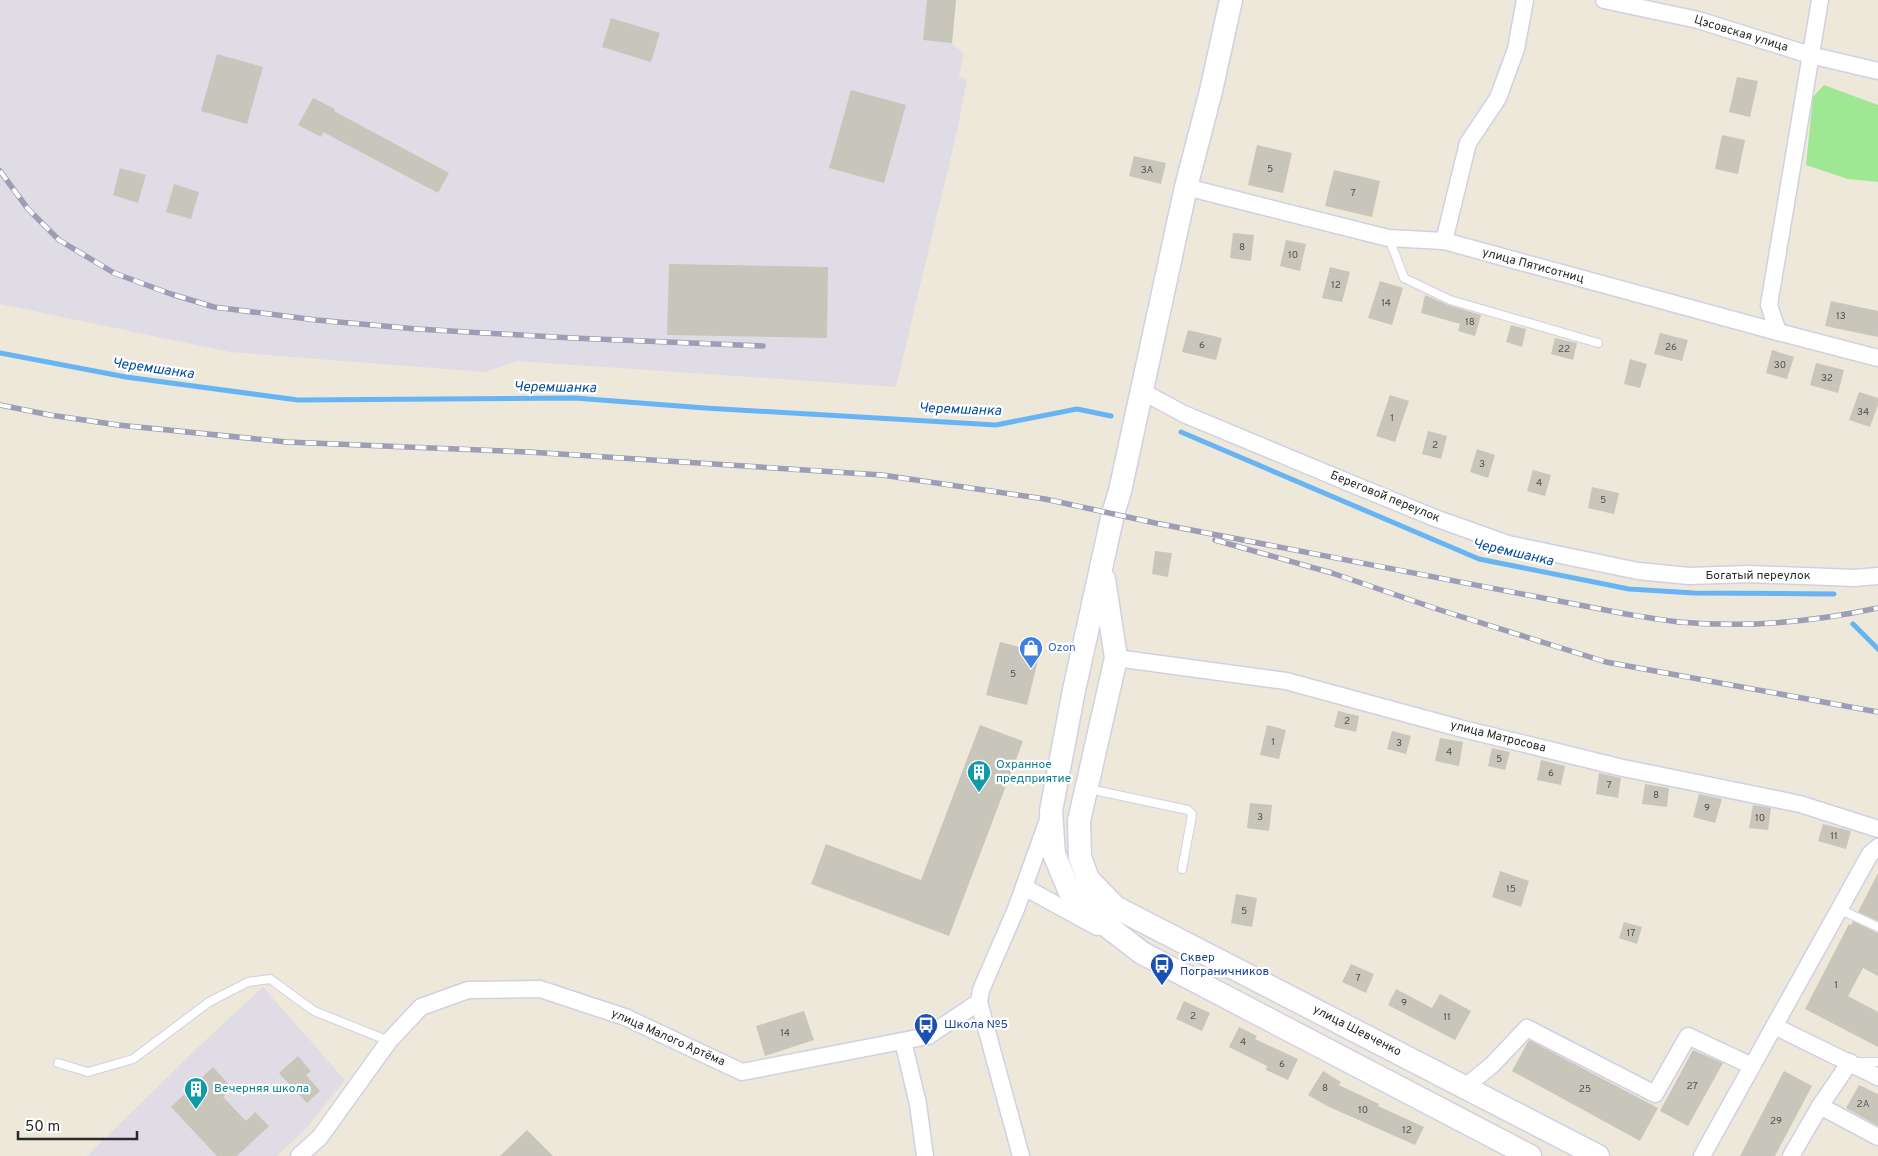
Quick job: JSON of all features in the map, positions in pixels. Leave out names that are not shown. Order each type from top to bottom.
[{"type":"main road","points":[[1230,0],[1211,91],[1186,187],[1142,397],[1113,514],[1074,690],[1051,811],[1054,854],[1069,890],[1089,912],[1142,953],[1530,1156]]},
{"type":"main road","points":[[1102,566],[1116,658]]},
{"type":"main road","name":"улица Шевченко","points":[[1116,658],[1079,822],[1080,857],[1088,879],[1115,907],[1598,1156]]},
{"type":"street","points":[[1444,241],[1468,143],[1498,98],[1516,49],[1525,0]]},
{"type":"street","name":"Цэсовская улица","points":[[1604,0],[1698,20],[1810,55],[1878,71]]},
{"type":"street","points":[[1778,332],[1769,305],[1820,0]]},
{"type":"street","name":"улица Пятисотниц","points":[[1186,187],[1388,238],[1444,241],[1878,358]]},
{"type":"street","name":"Береговой переулок","points":[[1142,397],[1435,518],[1508,544],[1638,571]]},
{"type":"street","name":"Богатый переулок","points":[[1638,571],[1689,576],[1749,574],[1854,578],[1878,576]]},
{"type":"street","name":"улица Матросова","points":[[1116,658],[1286,681],[1459,728],[1614,766],[1800,804],[1878,829]]},
{"type":"street","points":[[1021,1156],[979,1002],[981,990],[1016,911],[1051,811]]},
{"type":"street","points":[[1702,1156],[1870,854],[1878,847]]},
{"type":"street","points":[[1024,887],[1115,907]]},
{"type":"street","points":[[1024,887],[1142,953]]},
{"type":"street","name":"улица Малого Артёма","points":[[299,1156],[320,1137],[389,1041],[421,1007],[468,990],[540,989],[625,1017],[742,1072],[928,1036],[979,1002]]},
{"type":"street","points":[[1774,1026],[1878,1076]]},
{"type":"street","points":[[1465,1087],[1492,1065],[1527,1028],[1655,1094],[1688,1036],[1752,1066]]},
{"type":"street","points":[[903,1041],[918,1104],[925,1156]]},
{"type":"street","points":[[1791,1156],[1820,1106],[1850,1062]]},
{"type":"street","points":[[1820,1106],[1878,1137]]},
{"type":"lane","points":[[1388,238],[1404,278],[1450,300],[1598,343]]},
{"type":"lane","points":[[1087,789],[1188,810],[1192,814],[1182,869]]},
{"type":"lane","points":[[1839,909],[1878,927]]},
{"type":"lane","points":[[58,1063],[88,1072],[133,1058],[209,1002],[248,982],[270,979],[314,1011],[389,1041]]},
{"type":"lane","points":[[1850,1062],[1878,1062]]},
{"type":"shaded area","points":[[0,0],[956,0],[952,43],[964,54],[959,76],[967,80],[958,127],[896,387],[517,361],[485,372],[230,352],[0,304]]},
{"type":"shaded area","points":[[263,987],[345,1080],[304,1131],[277,1156],[87,1156],[196,1049]]},
{"type":"green space","points":[[1824,85],[1878,105],[1878,182],[1848,179],[1806,165],[1813,97]]},
{"type":"building","points":[[927,0],[956,0],[952,43],[923,40]]},
{"type":"building","points":[[611,18],[660,33],[651,62],[602,47]]},
{"type":"building","points":[[217,54],[263,67],[247,124],[201,111]]},
{"type":"building","points":[[1737,77],[1758,81],[1750,117],[1729,112]]},
{"type":"building","points":[[851,90],[906,105],[884,183],[829,168]]},
{"type":"building","points":[[313,98],[449,173],[438,193],[323,132],[321,137],[298,125]]},
{"type":"building","points":[[1722,135],[1745,140],[1738,174],[1715,169]]},
{"type":"building","points":[[1257,145],[1292,153],[1283,193],[1248,185]]},
{"type":"building","points":[[1134,156],[1166,163],[1161,184],[1129,176]]},
{"type":"building","points":[[120,168],[146,175],[138,203],[113,195]]},
{"type":"building","points":[[1334,170],[1380,181],[1372,217],[1325,206]]},
{"type":"building","points":[[174,184],[199,192],[191,219],[166,212]]},
{"type":"building","points":[[1233,233],[1254,235],[1251,261],[1230,258]]},
{"type":"building","points":[[1286,240],[1306,244],[1300,271],[1280,266]]},
{"type":"building","points":[[669,264],[828,267],[827,338],[667,335]]},
{"type":"building","points":[[1330,267],[1350,272],[1342,302],[1322,298]]},
{"type":"building","points":[[1380,281],[1403,288],[1392,325],[1368,318]]},
{"type":"building","points":[[1425,295],[1448,305],[1481,315],[1475,336],[1458,331],[1460,324],[1421,313]]},
{"type":"building","points":[[1831,301],[1878,311],[1878,337],[1825,326]]},
{"type":"building","points":[[1511,325],[1526,329],[1522,347],[1506,342]]},
{"type":"building","points":[[1188,330],[1222,338],[1216,360],[1182,352]]},
{"type":"building","points":[[1660,333],[1688,340],[1682,361],[1654,354]]},
{"type":"building","points":[[1555,338],[1577,343],[1573,360],[1551,354]]},
{"type":"building","points":[[1772,350],[1794,357],[1787,379],[1766,373]]},
{"type":"building","points":[[1630,359],[1647,364],[1640,388],[1624,384]]},
{"type":"building","points":[[1816,363],[1844,370],[1838,393],[1810,385]]},
{"type":"building","points":[[1859,392],[1878,398],[1878,405],[1870,427],[1849,420]]},
{"type":"building","points":[[1390,395],[1409,401],[1395,442],[1376,436]]},
{"type":"building","points":[[1428,431],[1447,436],[1441,459],[1422,454]]},
{"type":"building","points":[[1477,449],[1495,455],[1488,478],[1470,472]]},
{"type":"building","points":[[1533,470],[1551,475],[1545,496],[1527,491]]},
{"type":"building","points":[[1592,487],[1619,493],[1614,514],[1588,508]]},
{"type":"building","points":[[1155,551],[1172,553],[1168,577],[1152,574]]},
{"type":"building","points":[[1000,642],[1040,652],[1027,705],[986,695]]},
{"type":"building","points":[[1338,711],[1359,716],[1356,732],[1334,727]]},
{"type":"building","name":"Охранное предприятие","points":[[980,725],[1023,741],[949,936],[811,884],[826,844],[921,880]]},
{"type":"building","points":[[1267,725],[1286,730],[1279,759],[1260,755]]},
{"type":"building","points":[[1392,731],[1411,736],[1406,754],[1387,749]]},
{"type":"building","points":[[1440,738],[1463,742],[1459,766],[1435,761]]},
{"type":"building","points":[[1492,748],[1510,752],[1505,770],[1488,766]]},
{"type":"building","points":[[1541,760],[1565,766],[1561,785],[1537,780]]},
{"type":"building","points":[[1599,773],[1621,778],[1618,798],[1596,794]]},
{"type":"building","points":[[1645,784],[1669,788],[1667,807],[1642,804]]},
{"type":"building","points":[[1699,794],[1722,799],[1715,823],[1693,817]]},
{"type":"building","points":[[1250,803],[1272,805],[1269,831],[1247,828]]},
{"type":"building","points":[[1753,805],[1771,808],[1768,830],[1749,828]]},
{"type":"building","points":[[1823,824],[1851,831],[1846,849],[1818,841]]},
{"type":"building","points":[[1500,871],[1529,881],[1521,907],[1492,897]]},
{"type":"building","points":[[1878,873],[1878,921],[1858,912]]},
{"type":"building","points":[[1236,894],[1257,898],[1252,927],[1231,923]]},
{"type":"building","points":[[1853,921],[1878,933],[1878,976],[1863,968],[1848,996],[1878,1012],[1878,1047],[1805,1009],[1849,924],[1851,925]]},
{"type":"building","points":[[1624,922],[1642,927],[1637,944],[1619,938]]},
{"type":"building","points":[[1351,964],[1374,974],[1366,993],[1342,982]]},
{"type":"building","points":[[1396,989],[1432,1008],[1440,994],[1471,1011],[1455,1040],[1388,1005]]},
{"type":"building","points":[[1184,1001],[1210,1013],[1202,1031],[1176,1019]]},
{"type":"building","points":[[804,1011],[814,1040],[765,1056],[756,1026]]},
{"type":"building","points":[[1239,1027],[1257,1036],[1255,1039],[1298,1059],[1288,1080],[1266,1070],[1267,1066],[1229,1047]]},
{"type":"building","points":[[1529,1040],[1658,1108],[1640,1141],[1512,1071]]},
{"type":"building","points":[[1693,1050],[1723,1063],[1688,1126],[1660,1111]]},
{"type":"building","points":[[298,1056],[311,1071],[306,1075],[320,1091],[307,1103],[279,1073]]},
{"type":"building","name":"Вечерняя школа","points":[[213,1067],[232,1088],[223,1097],[246,1121],[255,1112],[269,1126],[237,1156],[217,1156],[171,1107]]},
{"type":"building","points":[[1323,1071],[1341,1082],[1339,1085],[1379,1104],[1378,1106],[1424,1127],[1415,1145],[1327,1106],[1308,1095]]},
{"type":"building","points":[[1784,1071],[1812,1086],[1775,1156],[1740,1156]]},
{"type":"building","points":[[1859,1085],[1878,1094],[1878,1126],[1846,1108]]},
{"type":"building","points":[[527,1130],[553,1156],[500,1156]]},
{"type":"waterway","name":"Черемшанка","points":[[0,353],[126,377],[298,400],[575,398],[705,408],[996,425],[1077,409],[1111,416]]},
{"type":"waterway","name":"Черемшанка","points":[[1181,432],[1479,559],[1629,589],[1694,593],[1834,594]]},
{"type":"waterway","name":"Черемшанка","points":[[1853,624],[1878,649]]},
{"type":"railway","points":[[0,171],[28,209],[59,240],[114,273],[171,294],[214,307],[316,320],[417,329],[763,346]]},
{"type":"railway","points":[[0,405],[50,415],[118,425],[287,442],[529,452],[882,475],[1045,499],[1155,523],[1626,614],[1679,622],[1754,624],[1829,617],[1878,608]]},
{"type":"railway","points":[[1215,540],[1332,573],[1440,610],[1606,662],[1878,712]]},
{"type":"place","name":"Ozon","points":[[1031,669]]},
{"type":"place","name":"Охранное предприятие","points":[[979,793]]},
{"type":"place","name":"Сквер Пограничников","points":[[1162,986]]},
{"type":"place","name":"Школа №5","points":[[926,1046]]},
{"type":"place","name":"Вечерняя школа","points":[[196,1110]]}]
